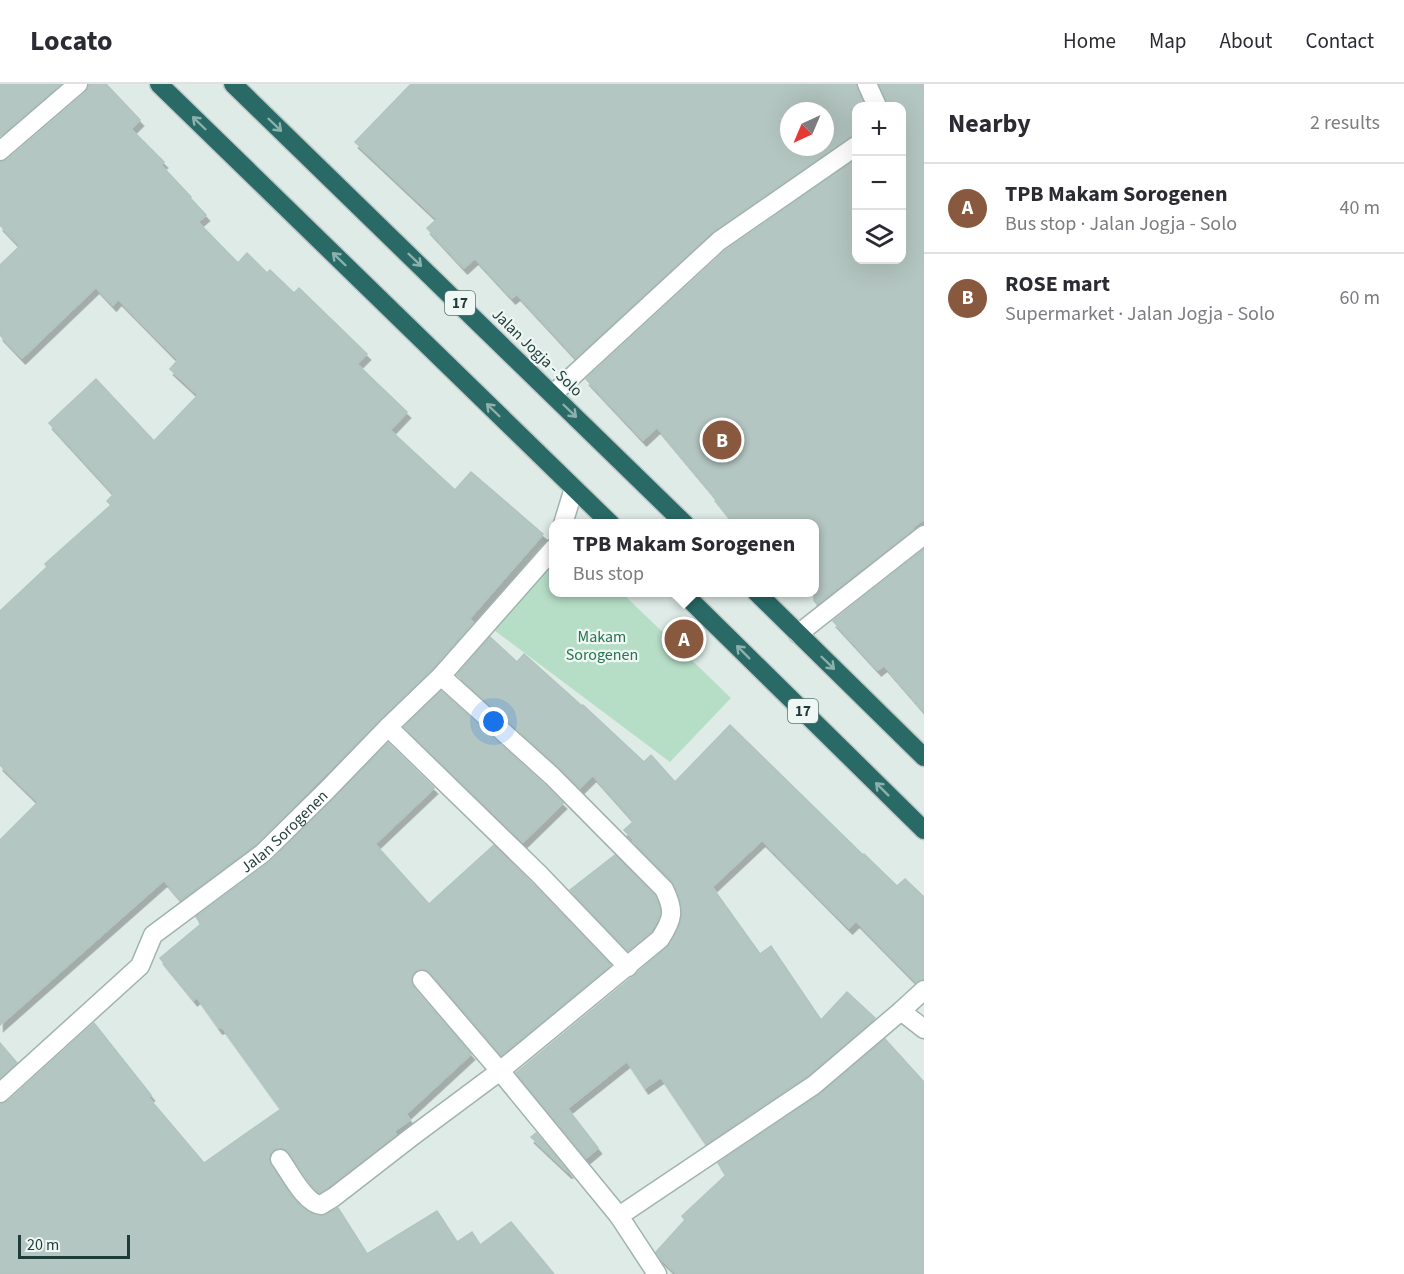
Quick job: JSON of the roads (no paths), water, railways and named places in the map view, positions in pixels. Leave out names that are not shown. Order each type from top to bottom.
[{"type":"highway","points":[[159,84],[606,519]]},
{"type":"highway","name":"Jalan Jogja - Solo","points":[[233,84],[680,519]]},
{"type":"highway","name":"17","points":[[687,597],[924,830]]},
{"type":"highway","points":[[761,597],[924,757]]},
{"type":"street","points":[[0,151],[78,84]]},
{"type":"street","points":[[867,84],[875,102]]},
{"type":"street","points":[[553,394],[719,241],[852,149]]},
{"type":"street","points":[[565,519],[574,488]]},
{"type":"street","points":[[798,634],[924,535]]},
{"type":"street","name":"Jalan Sorogenen","points":[[0,1093],[140,966],[153,935],[262,853],[327,790],[441,676],[549,554]]},
{"type":"street","points":[[280,1159],[306,1196],[315,1205],[321,1205],[500,1071],[628,967],[660,939],[669,925],[672,915],[670,902],[664,889],[552,777],[441,676]]},
{"type":"street","points":[[388,727],[539,874],[628,967]]},
{"type":"street","points":[[422,980],[619,1216],[657,1274]]},
{"type":"street","points":[[619,1216],[814,1085],[924,990]]},
{"type":"street","points":[[902,1011],[924,1029]]},
{"type":"place","name":"ROSE mart","points":[[722,440]]},
{"type":"place","name":"TPB Makam Sorogenen","points":[[684,639]]},
{"type":"park label","name":"Makam Sorogenen","points":[[602,645]]}]
